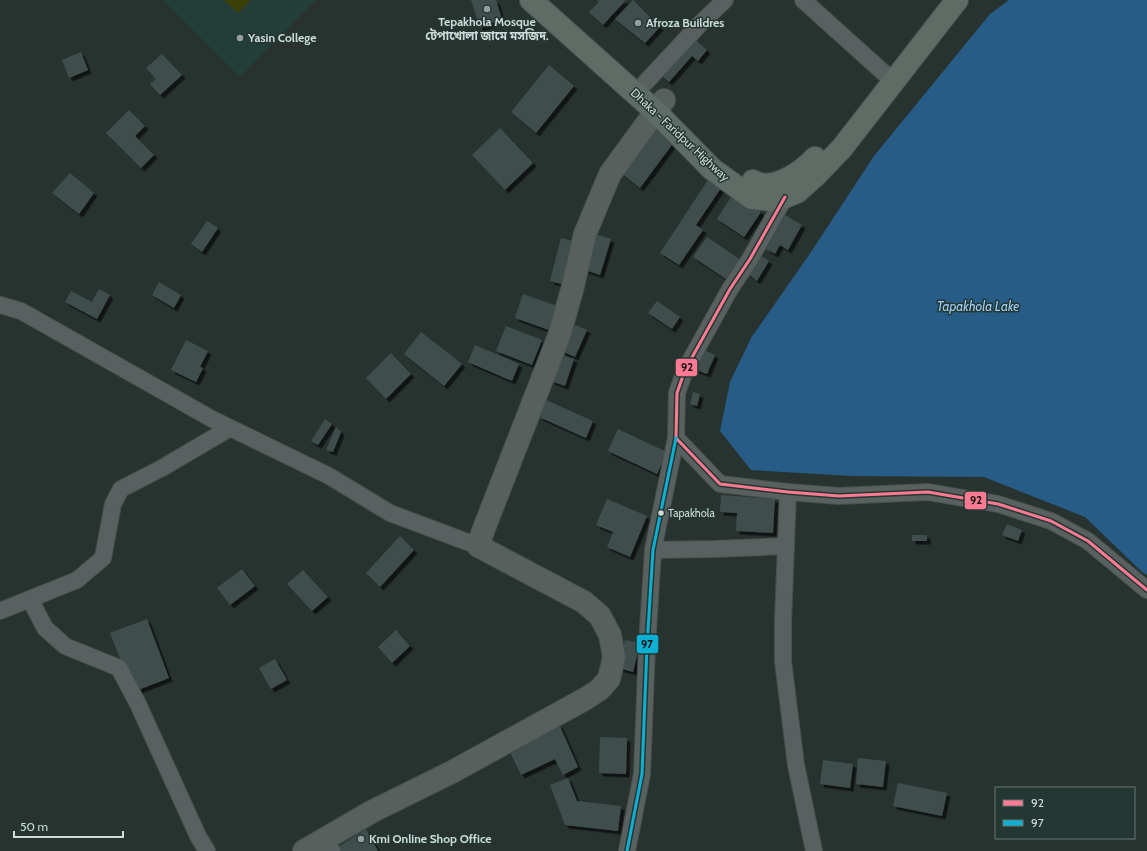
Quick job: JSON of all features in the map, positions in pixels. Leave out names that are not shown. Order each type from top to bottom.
[{"type":"highway","name":"Dhaka - Faridpur Highway","points":[[531,0],[659,106],[720,159],[758,184],[780,183],[807,166],[833,140],[941,0]]},
{"type":"highway","name":"Dhaka - Faridpur Highway","points":[[554,0],[645,82],[659,106],[712,168],[752,198],[772,200],[797,192],[842,148],[957,0]]},
{"type":"main road","points":[[304,851],[329,845],[373,811],[452,772],[585,699],[599,690],[610,679],[614,657],[610,634],[600,616],[584,602],[478,546],[559,336],[572,290],[585,234],[610,174],[659,106]]},
{"type":"street","points":[[645,82],[725,0]]},
{"type":"street","points":[[803,0],[884,73]]},
{"type":"street","points":[[627,851],[642,774],[653,550],[676,438],[677,392],[685,370],[730,289],[750,259],[785,197]]},
{"type":"street","points":[[0,305],[21,310],[212,419],[329,476],[390,513],[478,546]]},
{"type":"street","points":[[0,611],[77,580],[103,558],[113,504],[121,489],[162,468],[230,428]]},
{"type":"street","points":[[676,438],[720,484],[839,496],[928,492],[998,504],[1051,521],[1088,541],[1147,590]]},
{"type":"street","points":[[788,492],[783,661],[796,765],[814,851]]},
{"type":"street","points":[[653,550],[786,546]]},
{"type":"street","points":[[30,599],[45,628],[65,646],[119,668],[138,704],[198,836],[207,851]]},
{"type":"shaded area","name":"Yasin College","points":[[163,0],[316,0],[240,77]]},
{"type":"green space","points":[[224,0],[251,0],[238,13]]},
{"type":"water","name":"Tapakhola Lake","points":[[1009,0],[1147,0],[1147,575],[1142,572],[1085,517],[984,477],[851,476],[751,470],[720,431],[730,382],[751,338],[809,255],[874,156],[990,14]]},
{"type":"building","name":"Tepakhola Mosque টেপাখোলা জামে মসজিদ.","points":[[471,0],[496,0],[502,19],[480,28]]},
{"type":"building","points":[[597,0],[626,0],[603,25],[589,12],[599,2]]},
{"type":"building","name":"Afroza Buildres","points":[[633,0],[660,27],[645,43],[615,19]]},
{"type":"building","points":[[691,36],[707,50],[698,61],[692,56],[669,82],[658,73]]},
{"type":"building","points":[[81,52],[88,70],[69,78],[62,60]]},
{"type":"building","points":[[162,54],[182,75],[160,95],[150,84],[156,79],[146,68]]},
{"type":"building","points":[[549,65],[574,86],[536,133],[511,112]]},
{"type":"building","points":[[129,110],[145,126],[135,136],[154,155],[141,168],[106,133]]},
{"type":"building","points":[[657,123],[677,138],[640,188],[621,173]]},
{"type":"building","points":[[500,128],[533,163],[505,190],[472,155]]},
{"type":"building","points":[[70,173],[94,193],[79,214],[52,193]]},
{"type":"building","points":[[708,180],[721,188],[696,225],[703,230],[679,265],[660,253]]},
{"type":"building","points":[[733,194],[761,212],[744,237],[717,219]]},
{"type":"building","points":[[785,215],[802,225],[788,250],[780,245],[775,254],[766,249]]},
{"type":"building","points":[[207,221],[218,228],[202,252],[191,244]]},
{"type":"building","points":[[593,233],[611,239],[600,275],[582,269]]},
{"type":"building","points":[[707,237],[745,263],[732,283],[693,257]]},
{"type":"building","points":[[561,238],[577,242],[565,285],[550,281]]},
{"type":"building","points":[[759,255],[769,261],[757,281],[746,272]]},
{"type":"building","points":[[159,282],[181,295],[174,308],[152,295]]},
{"type":"building","points":[[99,289],[110,295],[97,319],[65,302],[71,291],[92,302]]},
{"type":"building","points":[[523,294],[557,306],[549,330],[515,318]]},
{"type":"building","points":[[657,301],[680,317],[672,329],[648,313]]},
{"type":"building","points":[[573,324],[587,330],[575,357],[561,351]]},
{"type":"building","points":[[506,326],[542,340],[532,365],[496,351]]},
{"type":"building","points":[[421,332],[462,364],[444,386],[404,354]]},
{"type":"building","points":[[186,340],[208,351],[200,367],[203,368],[196,382],[171,370]]},
{"type":"building","points":[[475,345],[519,364],[512,381],[468,362]]},
{"type":"building","points":[[699,348],[715,355],[707,374],[691,368]]},
{"type":"building","points":[[391,353],[411,374],[386,399],[366,378]]},
{"type":"building","points":[[559,354],[574,359],[565,386],[551,381]]},
{"type":"building","points":[[693,392],[700,394],[697,406],[690,404]]},
{"type":"building","points":[[546,400],[593,421],[586,438],[539,417]]},
{"type":"building","points":[[325,419],[332,424],[318,445],[311,441]]},
{"type":"building","points":[[336,427],[341,432],[333,452],[326,450]]},
{"type":"building","points":[[618,429],[667,452],[657,474],[608,451]]},
{"type":"building","points":[[721,495],[775,499],[773,533],[736,531],[737,513],[720,512]]},
{"type":"building","points":[[607,499],[647,516],[630,557],[607,547],[613,532],[596,525]]},
{"type":"building","points":[[1007,524],[1022,530],[1018,541],[1002,535]]},
{"type":"building","points":[[912,535],[927,535],[927,541],[912,541]]},
{"type":"building","points":[[400,536],[414,550],[380,587],[366,573]]},
{"type":"building","points":[[242,569],[255,586],[230,605],[217,588]]},
{"type":"building","points":[[303,570],[328,597],[312,611],[287,584]]},
{"type":"building","points":[[147,619],[169,678],[133,692],[110,633]]},
{"type":"building","points":[[396,630],[410,646],[392,663],[378,647]]},
{"type":"building","points":[[625,640],[640,643],[633,672],[618,668]]},
{"type":"building","points":[[275,659],[287,680],[271,689],[259,668]]},
{"type":"building","points":[[559,724],[578,767],[563,775],[555,759],[521,775],[508,748]]},
{"type":"building","points":[[600,737],[627,738],[626,774],[599,773]]},
{"type":"building","points":[[858,758],[886,761],[883,787],[856,784]]},
{"type":"building","points":[[823,760],[853,764],[850,788],[820,784]]},
{"type":"building","points":[[568,778],[577,801],[621,806],[618,831],[565,825],[550,785]]},
{"type":"building","points":[[898,783],[947,793],[942,816],[893,806]]},
{"type":"building","name":"Kmi Online Shop Office","points":[[366,829],[378,851],[336,851],[335,849]]},
{"type":"transit line","name":"92","points":[[785,197],[750,259],[730,289],[685,370],[677,393],[676,438],[720,484],[839,496],[928,492],[998,504],[1051,521],[1088,541],[1147,590]]},
{"type":"transit line","name":"97","points":[[627,851],[642,774],[647,646],[653,550],[676,438]]},
{"type":"place","name":"Tepakhola Mosque টেপাখোলা জামে মসজিদ.","points":[[487,9]]},
{"type":"place","name":"Afroza Buildres","points":[[638,23]]},
{"type":"place","name":"Yasin College","points":[[240,38]]},
{"type":"place","name":"Tapakhola","points":[[661,513]]},
{"type":"place","name":"Kmi Online Shop Office","points":[[361,839]]}]
